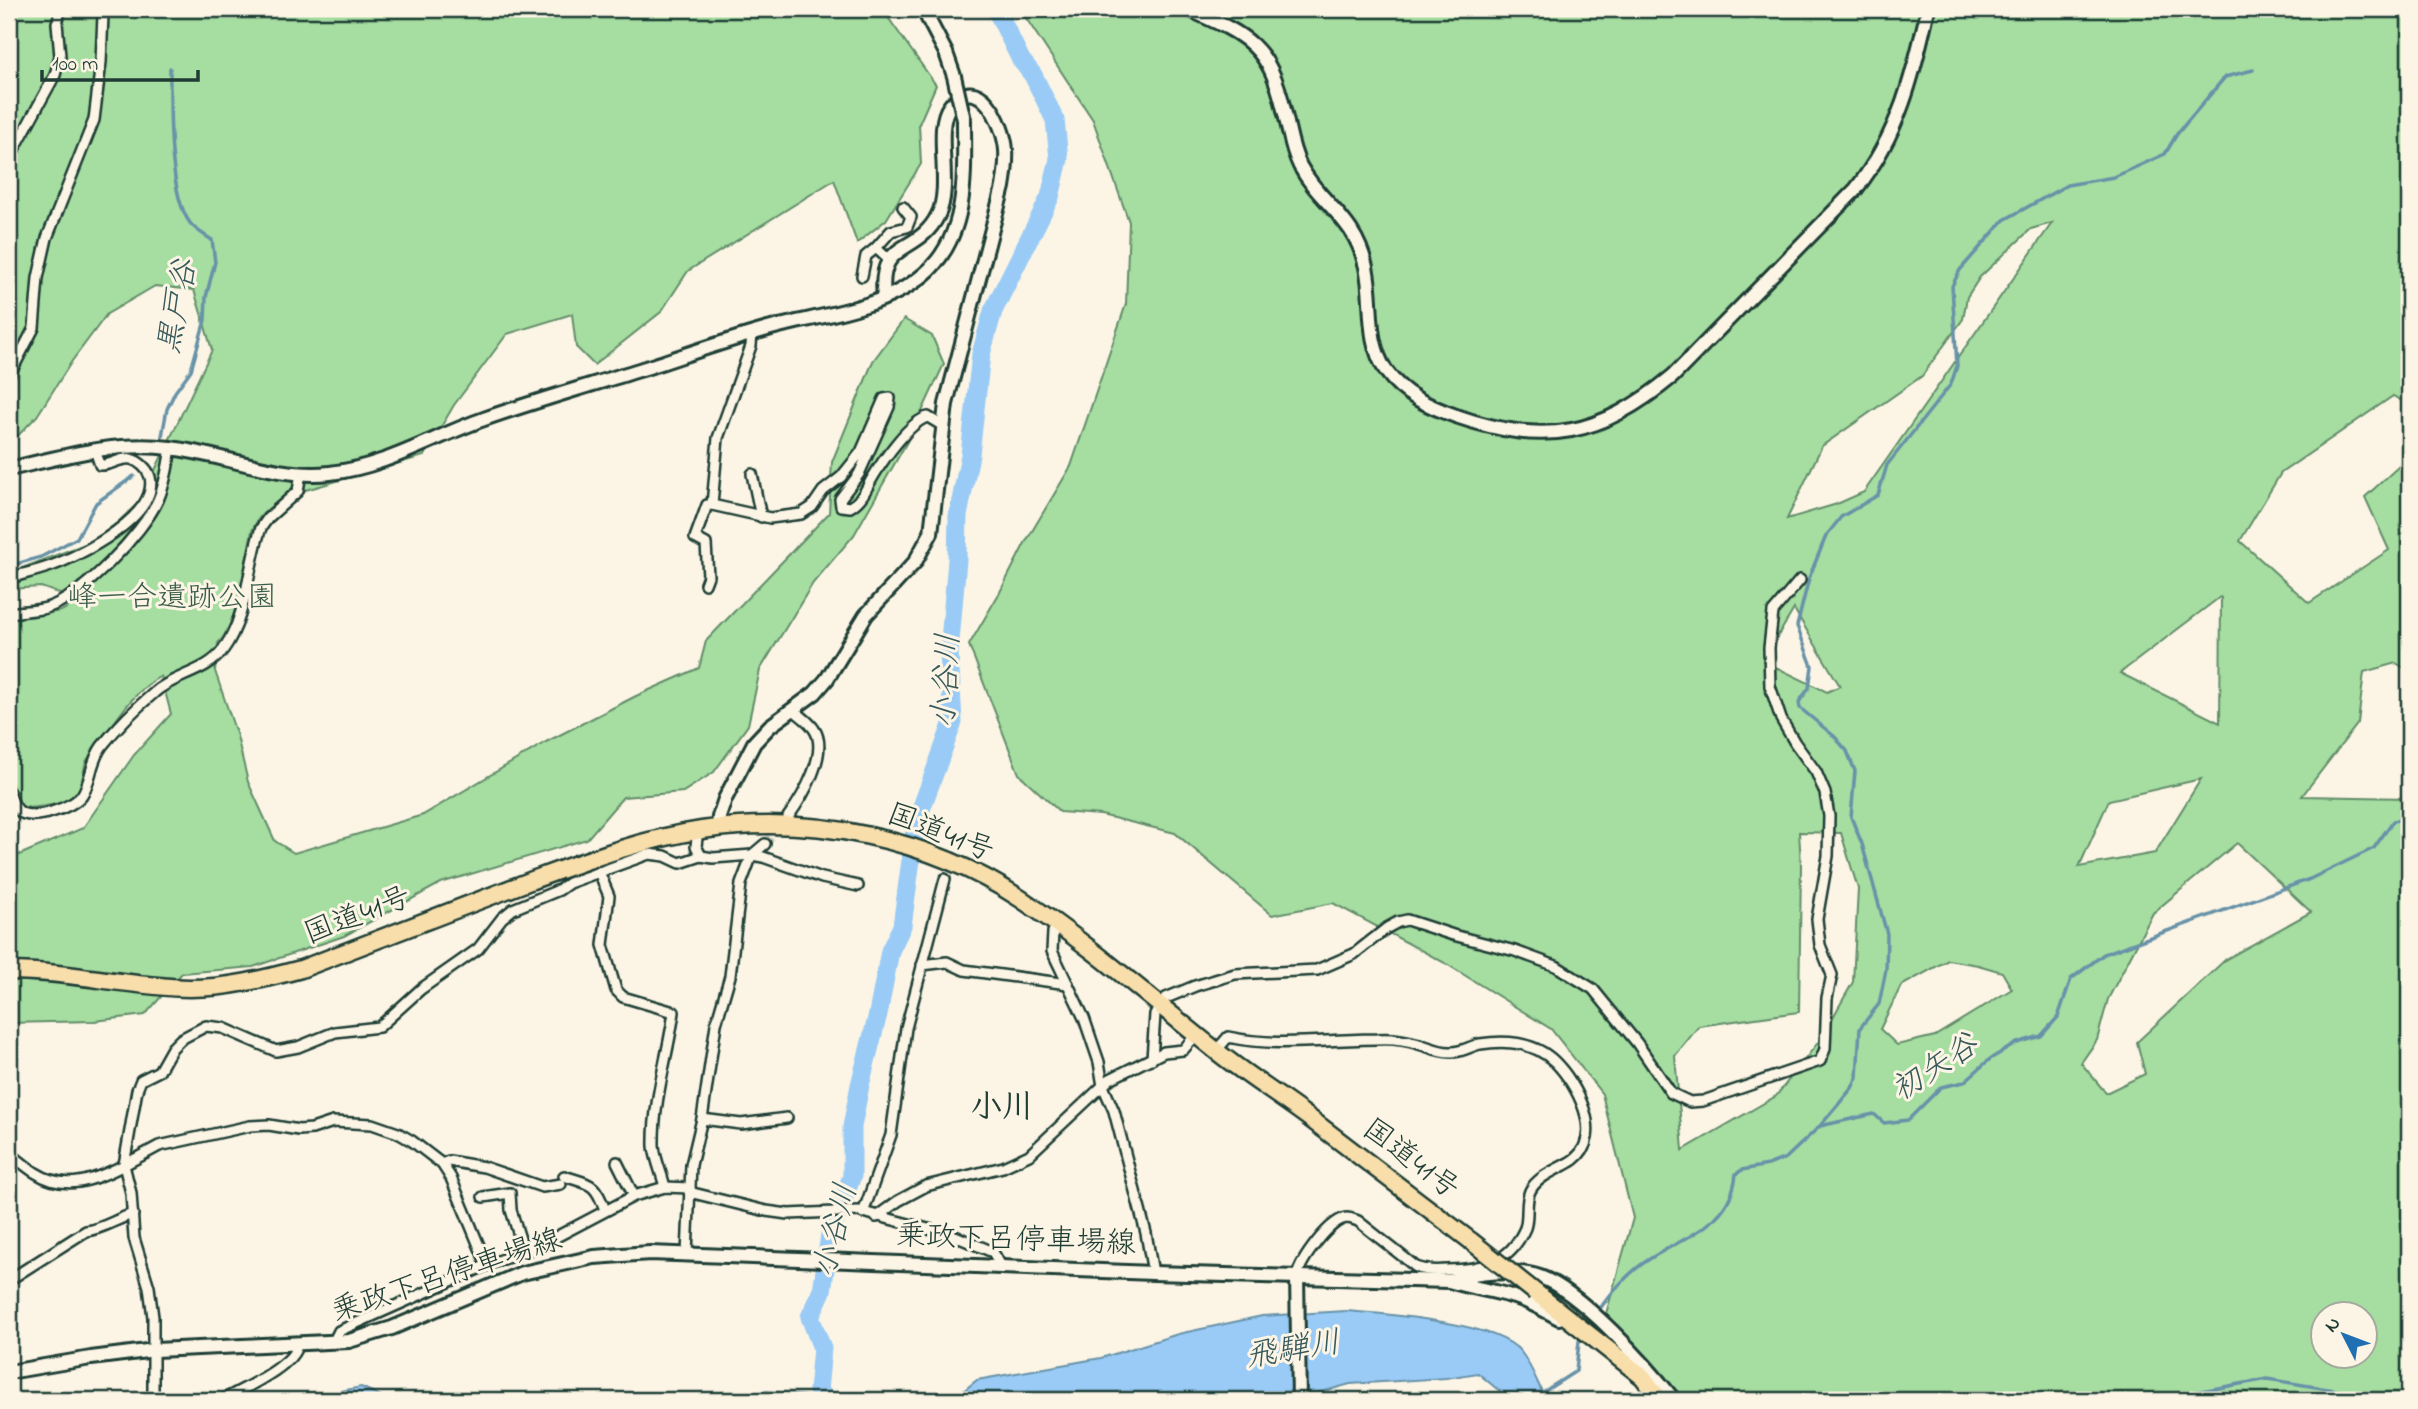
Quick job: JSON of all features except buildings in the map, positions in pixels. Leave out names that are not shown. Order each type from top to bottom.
[{"type":"highway","name":"国道41号","points":[[9,971],[192,988],[228,985],[300,970],[621,848],[698,830],[769,826],[823,829],[878,837],[925,852],[979,877],[1019,898],[1057,925],[1216,1051],[1310,1119],[1585,1329],[1643,1377],[1660,1400]]},
{"type":"street","points":[[9,159],[55,75],[60,56],[57,23],[61,9]]},
{"type":"street","points":[[9,376],[34,328],[38,278],[47,239],[94,120],[103,26],[103,15],[99,9]]},
{"type":"street","points":[[9,469],[125,446],[171,448],[301,473],[341,471],[378,462],[482,419],[752,333],[863,306],[897,292],[928,271],[950,242],[960,210],[964,174],[964,120],[954,76],[946,53],[923,9]]},
{"type":"street","points":[[1188,9],[1236,32],[1263,54],[1272,69],[1279,85],[1289,134],[1301,167],[1344,219],[1361,250],[1366,269],[1373,339],[1387,371],[1414,398],[1432,408],[1485,426],[1547,434],[1584,428],[1608,419],[1629,409],[1673,376],[1856,189],[1880,155],[1898,119],[1915,65],[1928,9]]},
{"type":"street","points":[[718,828],[725,799],[754,743],[770,726],[827,679],[866,615],[915,562],[932,533],[946,404],[1007,164],[1001,128],[985,99],[975,93],[967,94],[951,104],[944,117],[944,197],[939,215],[920,237],[889,260],[883,269],[884,297]]},
{"type":"street","points":[[862,276],[866,256],[891,231],[907,227],[911,217],[903,207]]},
{"type":"street","points":[[876,248],[889,260]]},
{"type":"street","points":[[712,505],[718,438],[751,346],[752,333]]},
{"type":"street","points":[[705,584],[708,576],[706,544],[695,538],[707,505],[761,517],[793,516],[812,507],[823,491],[841,477],[861,452],[884,399],[890,398],[889,407],[859,474],[840,499],[841,506],[855,504],[873,476],[914,424],[928,416],[943,426]]},
{"type":"street","points":[[9,613],[48,608],[80,589],[122,549],[151,514],[159,499],[171,448]]},
{"type":"street","points":[[9,578],[52,566],[108,537],[131,521],[145,503],[151,485],[149,474],[144,467],[133,459],[100,465],[95,450]]},
{"type":"street","points":[[9,792],[15,806],[28,815],[42,814],[75,802],[86,786],[95,756],[129,717],[165,684],[211,661],[222,652],[241,610],[261,528],[268,518],[298,491],[301,473]]},
{"type":"street","points":[[752,474],[761,517]]},
{"type":"street","points":[[1166,998],[1235,974],[1317,970],[1354,954],[1387,928],[1407,920],[1515,951],[1556,966],[1593,989],[1637,1043],[1671,1093],[1690,1102],[1703,1101],[1821,1061],[1825,1049],[1827,998],[1832,975],[1820,945],[1817,919],[1828,856],[1829,816],[1825,793],[1816,772],[1781,719],[1770,686],[1769,648],[1773,612],[1800,580]]},
{"type":"street","points":[[788,817],[805,793],[818,749],[818,737],[814,727],[793,709]]},
{"type":"street","points":[[698,830],[696,846],[701,856]]},
{"type":"street","points":[[687,1254],[691,1165],[702,1119],[716,1024],[730,976],[741,884],[752,855],[765,844]]},
{"type":"street","points":[[153,1400],[155,1350],[149,1287],[134,1238],[134,1214],[124,1165],[141,1080],[159,1071],[172,1048],[189,1033],[206,1026],[214,1026],[276,1051],[298,1047],[335,1032],[379,1027],[429,983],[478,949],[502,918],[513,909],[559,890],[569,883],[649,854],[665,856],[680,863],[701,856],[713,858],[752,855],[822,878],[858,886]]},
{"type":"street","points":[[599,872],[609,896],[603,945],[616,990],[623,997],[674,1012],[659,1090],[654,1147],[665,1188]]},
{"type":"street","points":[[861,1212],[891,1135],[906,1028],[945,879]]},
{"type":"street","points":[[1057,925],[1053,932],[1052,951],[1099,1062],[1103,1086],[1114,1111],[1133,1177],[1152,1257],[1153,1273]]},
{"type":"street","points":[[922,965],[947,962],[964,970],[1068,984]]},
{"type":"street","points":[[1152,1059],[1155,1014]]},
{"type":"street","points":[[876,1217],[926,1186],[1003,1167],[1029,1155],[1110,1079],[1164,1052],[1183,1050],[1197,1034]]},
{"type":"street","points":[[1216,1051],[1228,1037],[1248,1041],[1304,1043],[1378,1038],[1417,1043],[1453,1052],[1480,1044],[1521,1043],[1537,1048],[1554,1061],[1575,1086],[1584,1106],[1587,1127],[1583,1148],[1574,1159],[1549,1174],[1531,1190],[1526,1225],[1518,1241],[1500,1259],[1479,1269],[1424,1271],[1358,1221],[1347,1218],[1333,1224],[1302,1261],[1297,1276],[1299,1400]]},
{"type":"street","points":[[702,1119],[741,1124],[787,1118]]},
{"type":"street","points":[[9,1153],[34,1173],[64,1185],[95,1180],[132,1163],[159,1146],[250,1126],[268,1125],[299,1130],[333,1122],[372,1124],[398,1133],[442,1164],[451,1178],[487,1265]]},
{"type":"street","points":[[442,1164],[449,1161],[484,1167],[542,1187],[563,1180],[593,1186],[598,1190],[605,1210]]},
{"type":"street","points":[[617,1162],[634,1196]]},
{"type":"street","points":[[333,1343],[339,1331],[487,1265],[524,1252],[634,1196],[665,1188],[689,1190],[766,1211],[813,1214],[861,1212],[955,1236],[993,1252],[1001,1266]]},
{"type":"street","points":[[484,1197],[510,1193],[511,1210],[524,1252]]},
{"type":"street","points":[[9,1280],[86,1231],[99,1230],[120,1217],[134,1214]]},
{"type":"street","name":"乗政下呂停車場線","points":[[9,1372],[155,1350],[333,1343],[368,1337],[496,1283],[544,1267],[611,1255],[687,1254],[1153,1273],[1450,1281]]},
{"type":"street","points":[[1450,1281],[1468,1275],[1523,1273],[1540,1277],[1560,1287],[1640,1361],[1674,1400]]},
{"type":"street","points":[[1450,1281],[1535,1304],[1579,1329],[1585,1329]]},
{"type":"street","points":[[223,1400],[281,1366],[296,1352],[297,1345]]},
{"type":"green space","name":"峰一合遺跡公園","points":[[9,9],[882,9],[936,85],[919,124],[921,164],[886,220],[857,243],[834,180],[688,271],[661,312],[594,365],[576,347],[572,314],[507,334],[454,405],[424,456],[285,496],[262,515],[252,531],[231,622],[218,643],[215,671],[237,736],[248,782],[275,841],[294,853],[423,815],[546,742],[636,696],[699,668],[706,641],[829,513],[832,462],[873,361],[904,319],[932,336],[944,364],[912,433],[854,535],[813,583],[760,670],[748,725],[714,772],[683,792],[623,797],[587,839],[441,883],[344,936],[253,967],[182,973],[145,1015],[94,1021],[9,1023],[9,848],[19,855],[83,828],[134,755],[171,714],[161,676],[135,697],[89,756],[77,794],[66,801],[50,805],[20,806],[9,775],[9,619],[61,611],[80,601],[41,587],[9,589],[9,573],[93,541],[141,500],[212,350],[194,290],[155,286],[107,314],[72,361],[37,416],[9,445]]},
{"type":"green space","points":[[1020,9],[2409,9],[2409,405],[2393,396],[2281,473],[2240,541],[2309,603],[2389,550],[2365,497],[2409,457],[2409,671],[2396,663],[2364,672],[2358,723],[2302,796],[2409,798],[2409,1400],[1656,1400],[1600,1335],[1633,1218],[1602,1094],[1551,1029],[1445,963],[1333,903],[1272,915],[1175,833],[1101,815],[1060,812],[1019,774],[969,645],[1071,466],[1126,304],[1129,222],[1093,120]],"holes":[[[2052,223],[1864,492],[1837,504],[1787,519],[1822,446],[1922,376],[1963,319],[1967,297],[1980,277],[2031,229]],[[2220,597],[2221,598],[2220,723],[2120,673]],[[1794,609],[1840,686],[1827,692],[1763,661]],[[2201,779],[2155,853],[2079,867],[2109,800]],[[1799,832],[1841,833],[1858,889],[1853,982],[1820,1040],[1776,1096],[1683,1150],[1675,1056],[1699,1026],[1799,1012]],[[2237,843],[2311,912],[2226,959],[2137,1042],[2145,1074],[2106,1093],[2081,1063],[2097,1040],[2108,999],[2153,913]],[[1948,960],[2002,972],[2012,989],[1935,1036],[1897,1045],[1880,1029],[1901,986]]]},
{"type":"water","name":"飛騨川","points":[[1346,1311],[1439,1321],[1489,1333],[1521,1352],[1546,1400],[1510,1400],[1478,1373],[1446,1378],[1350,1384],[1318,1393],[1233,1400],[952,1400],[977,1380],[1101,1358],[1178,1334],[1262,1316]]},
{"type":"water","points":[[361,1387],[383,1397],[404,1400],[295,1400]]},
{"type":"water","points":[[766,1391],[829,1399],[833,1400],[764,1400]]},
{"type":"waterway","name":"小谷川","points":[[828,1400],[818,1391],[822,1348],[810,1317],[822,1291],[830,1234],[852,1176],[852,1127],[890,951],[902,926],[916,823],[953,722],[949,653],[958,516],[970,455],[981,354],[993,311],[1050,197],[1059,159],[1055,120],[996,9]]},
{"type":"waterway","name":"黒戸谷","points":[[162,436],[167,409],[191,370],[205,320],[206,297],[215,262],[212,240],[190,223],[178,192],[172,148],[170,68]]},
{"type":"waterway","points":[[1587,1328],[1606,1300],[1630,1274],[1716,1217],[1732,1191],[1736,1174],[1786,1158],[1820,1126],[1852,1088],[1857,1077],[1860,1028],[1879,1004],[1886,970],[1887,934],[1862,844],[1851,817],[1855,771],[1847,751],[1834,736],[1800,708],[1799,702],[1809,688],[1812,666],[1797,626],[1809,578],[1826,536],[1841,517],[1878,495],[1887,465],[1951,384],[1957,366],[1952,286],[1960,270],[2004,220],[2067,185],[2114,177],[2165,154],[2177,134],[2225,77],[2253,70]]},
{"type":"waterway","name":"黒戸谷","points":[[9,566],[41,557],[77,538],[96,503],[134,476]]},
{"type":"waterway","name":"初矢谷","points":[[1820,1126],[1874,1114],[1884,1123],[1908,1120],[1941,1087],[1964,1082],[1990,1059],[2017,1043],[2041,1036],[2058,1017],[2071,979],[2104,954],[2310,879],[2374,848],[2393,821],[2409,818]]},
{"type":"waterway","name":"初矢谷","points":[[1540,1394],[1576,1371],[1579,1341],[1583,1335]]},
{"type":"waterway","points":[[2151,1400],[2268,1379],[2394,1400]]},
{"type":"tunnel","points":[[765,844],[782,825]]},
{"type":"district","name":"小川","points":[[1002,1109]]}]
